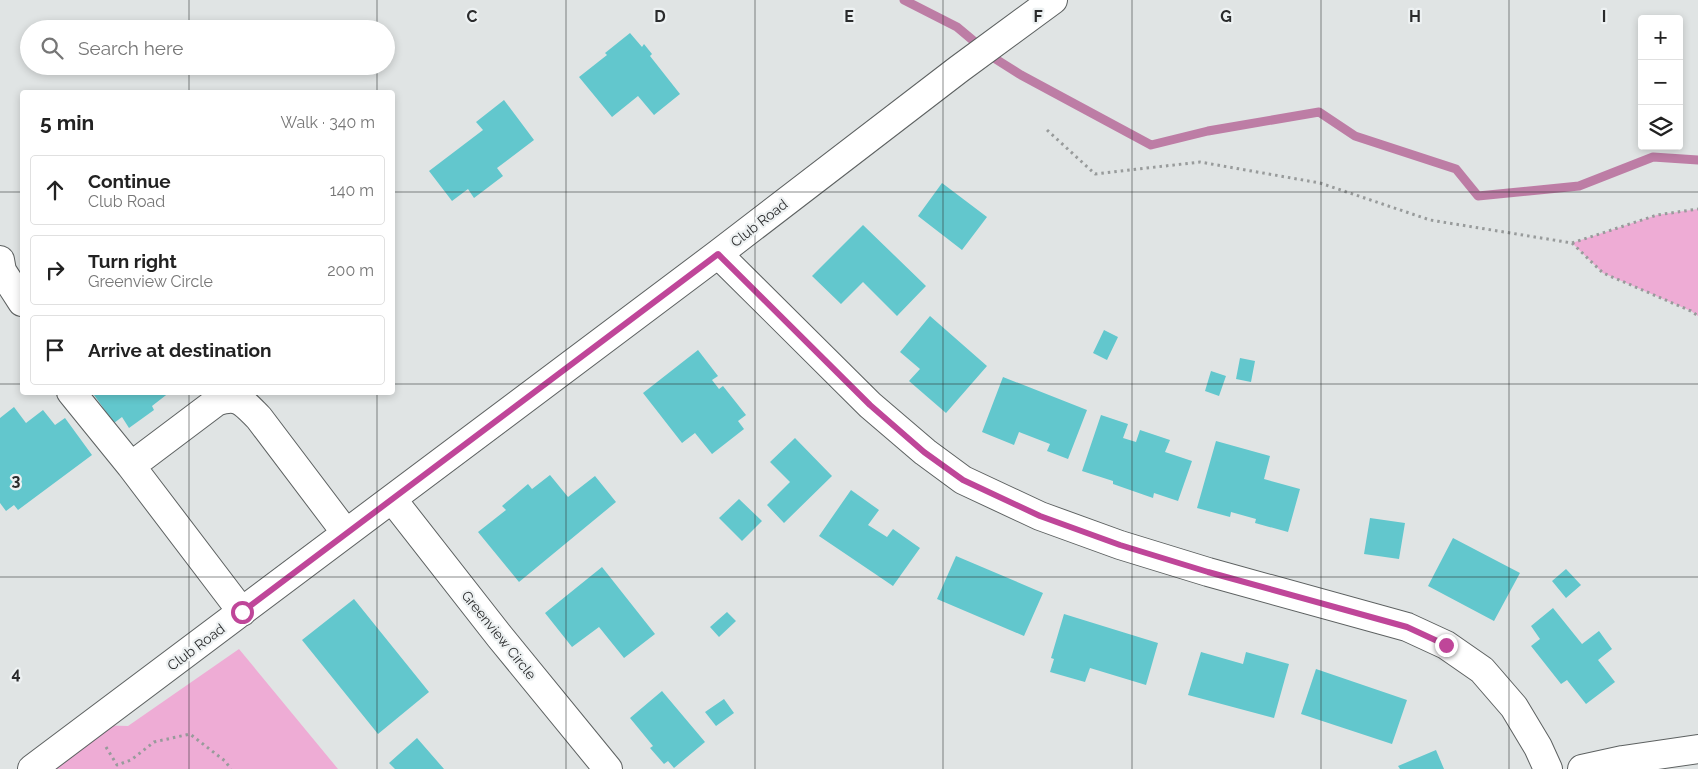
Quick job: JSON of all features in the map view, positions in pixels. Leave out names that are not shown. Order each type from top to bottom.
[{"type":"street","name":"Club Road","points":[[32,769],[1053,0]]},
{"type":"street","points":[[718,254],[870,405],[924,452],[963,480],[1040,516],[1120,545],[1208,572],[1407,627],[1446,645],[1482,670],[1514,707],[1538,747],[1548,769]]},
{"type":"street","points":[[0,260],[2,271],[20,299]]},
{"type":"street","points":[[73,395],[131,466],[242,612]]},
{"type":"street","points":[[131,466],[216,402],[230,397],[241,401],[259,418],[346,533]]},
{"type":"street","name":"Greenview Circle","points":[[392,499],[500,637],[608,769]]},
{"type":"street","points":[[1582,769],[1623,760],[1698,749]]},
{"type":"path","points":[[1048,130],[1095,174],[1200,162],[1320,183],[1430,220],[1572,243],[1657,215],[1698,209]]},
{"type":"path","points":[[1572,243],[1603,273],[1691,311],[1698,316]]},
{"type":"path","points":[[92,724],[117,765],[131,760],[154,742],[190,734],[225,761],[231,769]]},
{"type":"shaded area","points":[[1698,209],[1698,316],[1691,311],[1603,273],[1572,243],[1657,215]]},
{"type":"shaded area","points":[[239,649],[338,769],[32,769],[92,725],[128,726]]},
{"type":"building","points":[[630,33],[642,47],[644,44],[652,54],[650,56],[680,94],[654,115],[638,96],[612,117],[579,77],[607,55],[605,53]]},
{"type":"building","points":[[504,100],[534,140],[497,168],[503,176],[474,198],[468,189],[452,201],[429,171],[483,130],[476,122]]},
{"type":"building","points":[[942,183],[987,217],[962,250],[918,216]]},
{"type":"building","points":[[863,225],[926,286],[897,316],[863,282],[841,304],[812,276]]},
{"type":"building","points":[[930,316],[987,366],[946,413],[909,381],[920,369],[900,352]]},
{"type":"building","points":[[1104,330],[1118,337],[1107,360],[1093,353]]},
{"type":"building","points":[[698,350],[718,376],[712,380],[719,389],[723,386],[746,415],[738,421],[744,429],[712,454],[695,433],[682,443],[643,393]]},
{"type":"building","points":[[1240,358],[1255,361],[1251,382],[1236,379]]},
{"type":"building","points":[[1211,371],[1226,376],[1219,396],[1205,391]]},
{"type":"building","points":[[1003,377],[1087,410],[1068,459],[1047,451],[1050,444],[1019,432],[1014,445],[982,432]]},
{"type":"building","points":[[94,395],[166,395],[152,406],[154,410],[129,428],[122,417],[114,423]]},
{"type":"building","points":[[14,407],[26,423],[43,410],[55,425],[65,418],[92,455],[18,510],[14,505],[6,511],[0,503],[0,418]]},
{"type":"building","points":[[1101,415],[1128,424],[1123,438],[1136,442],[1140,430],[1170,440],[1165,452],[1192,461],[1178,501],[1154,493],[1153,498],[1113,484],[1113,481],[1082,471]]},
{"type":"building","points":[[795,438],[832,476],[784,523],[767,505],[790,482],[770,462]]},
{"type":"building","points":[[1216,441],[1270,456],[1264,479],[1300,489],[1288,532],[1255,523],[1256,519],[1231,512],[1230,517],[1197,508]]},
{"type":"building","points":[[550,475],[568,497],[595,476],[616,502],[519,582],[478,532],[506,510],[502,506],[528,484],[532,489]]},
{"type":"building","points":[[851,490],[879,510],[868,525],[887,537],[893,529],[920,548],[893,586],[819,536]]},
{"type":"building","points":[[739,499],[762,521],[742,541],[719,518]]},
{"type":"building","points":[[1370,518],[1405,523],[1399,559],[1364,554]]},
{"type":"building","points":[[1453,538],[1520,573],[1494,621],[1428,586]]},
{"type":"building","points":[[956,556],[1043,593],[1024,636],[937,599]]},
{"type":"building","points":[[602,567],[655,634],[624,658],[599,627],[572,647],[545,613]]},
{"type":"building","points":[[1566,569],[1581,585],[1566,598],[1552,581]]},
{"type":"building","points":[[354,599],[429,692],[378,734],[302,640]]},
{"type":"building","points":[[1553,608],[1582,644],[1599,631],[1612,649],[1598,660],[1615,682],[1586,704],[1567,680],[1561,684],[1531,646],[1540,639],[1531,626]]},
{"type":"building","points":[[727,612],[736,621],[719,637],[710,627]]},
{"type":"building","points":[[1064,614],[1158,643],[1146,685],[1090,668],[1085,682],[1050,672],[1054,659],[1051,658]]},
{"type":"building","points":[[1201,652],[1243,664],[1246,652],[1289,664],[1274,718],[1188,695]]},
{"type":"building","points":[[1316,669],[1407,700],[1392,744],[1301,714]]},
{"type":"building","points":[[662,691],[705,742],[674,768],[668,761],[664,764],[650,748],[653,746],[630,718]]},
{"type":"building","points":[[724,699],[734,713],[716,726],[705,712]]},
{"type":"building","points":[[417,738],[444,769],[395,769],[389,763]]},
{"type":"building","points":[[1436,750],[1444,769],[1400,769],[1398,766]]},
{"type":"waterway","points":[[904,0],[957,27],[994,58],[1021,75],[1151,145],[1208,131],[1319,112],[1355,136],[1456,169],[1478,196],[1579,186],[1653,157],[1698,160]]},
{"type":"route","points":[[242,612],[718,254],[870,405],[924,452],[963,480],[1040,516],[1120,545],[1208,572],[1407,627],[1446,645]]}]
